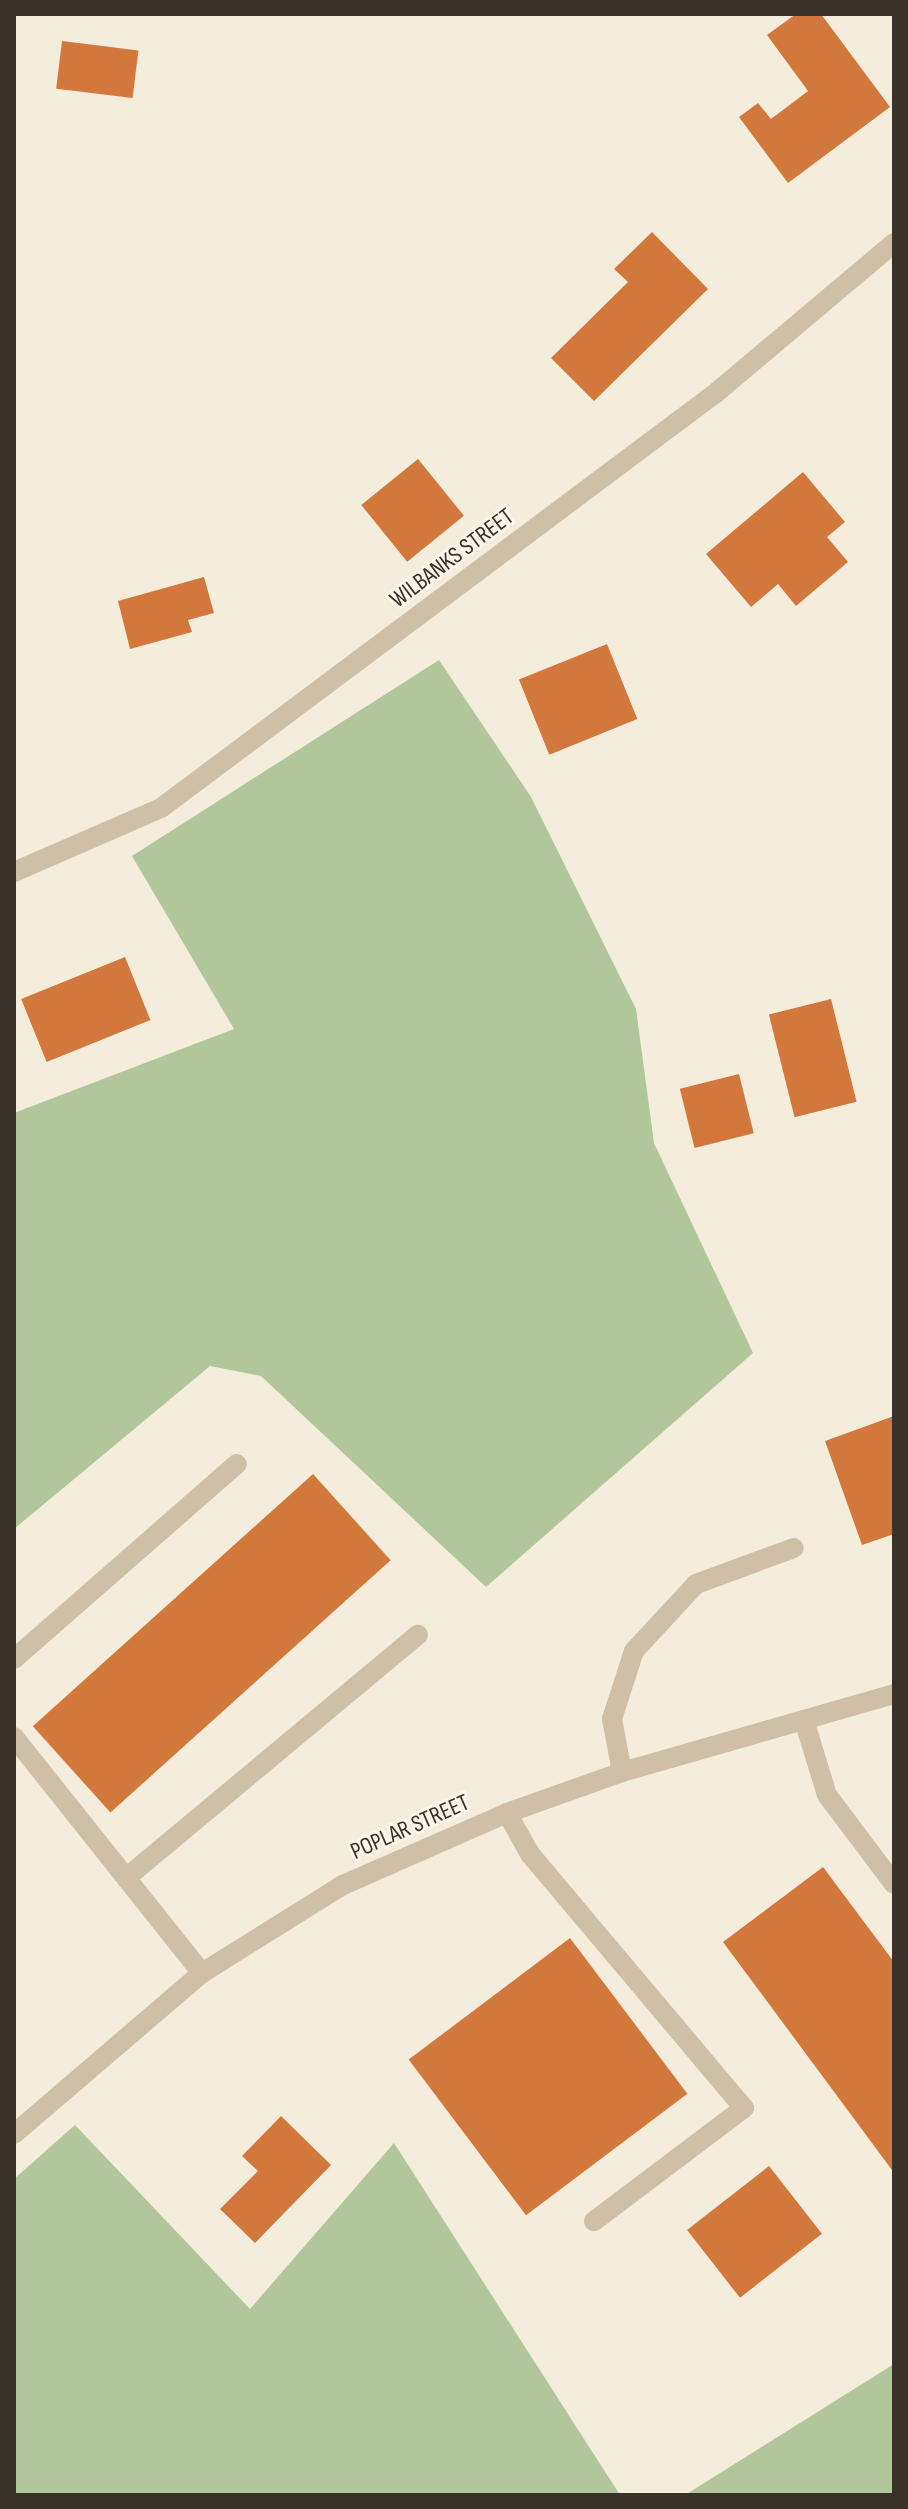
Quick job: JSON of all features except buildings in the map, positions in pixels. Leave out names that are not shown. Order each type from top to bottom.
[{"type":"street","name":"WILBANKS STREET","points":[[14,872],[161,808],[717,392],[894,243]]},
{"type":"street","points":[[14,1659],[237,1464]]},
{"type":"street","points":[[622,1772],[612,1719],[634,1651],[696,1584],[794,1548]]},
{"type":"street","points":[[126,1878],[418,1635]]},
{"type":"street","name":"POPLAR STREET","points":[[14,2134],[202,1973],[343,1885],[507,1813],[622,1772],[894,1694]]},
{"type":"street","points":[[804,1720],[827,1795],[894,1884]]},
{"type":"street","points":[[14,1737],[202,1973]]},
{"type":"street","points":[[507,1813],[530,1854],[744,2108],[594,2221]]},
{"type":"green space","points":[[439,660],[531,797],[636,1009],[654,1143],[753,1353],[486,1587],[261,1376],[210,1366],[14,1529],[14,1113],[234,1029],[132,856]]},
{"type":"green space","points":[[75,2125],[250,2309],[394,2143],[620,2495],[14,2495],[14,2179]]},
{"type":"green space","points":[[894,2364],[894,2495],[685,2495]]}]
